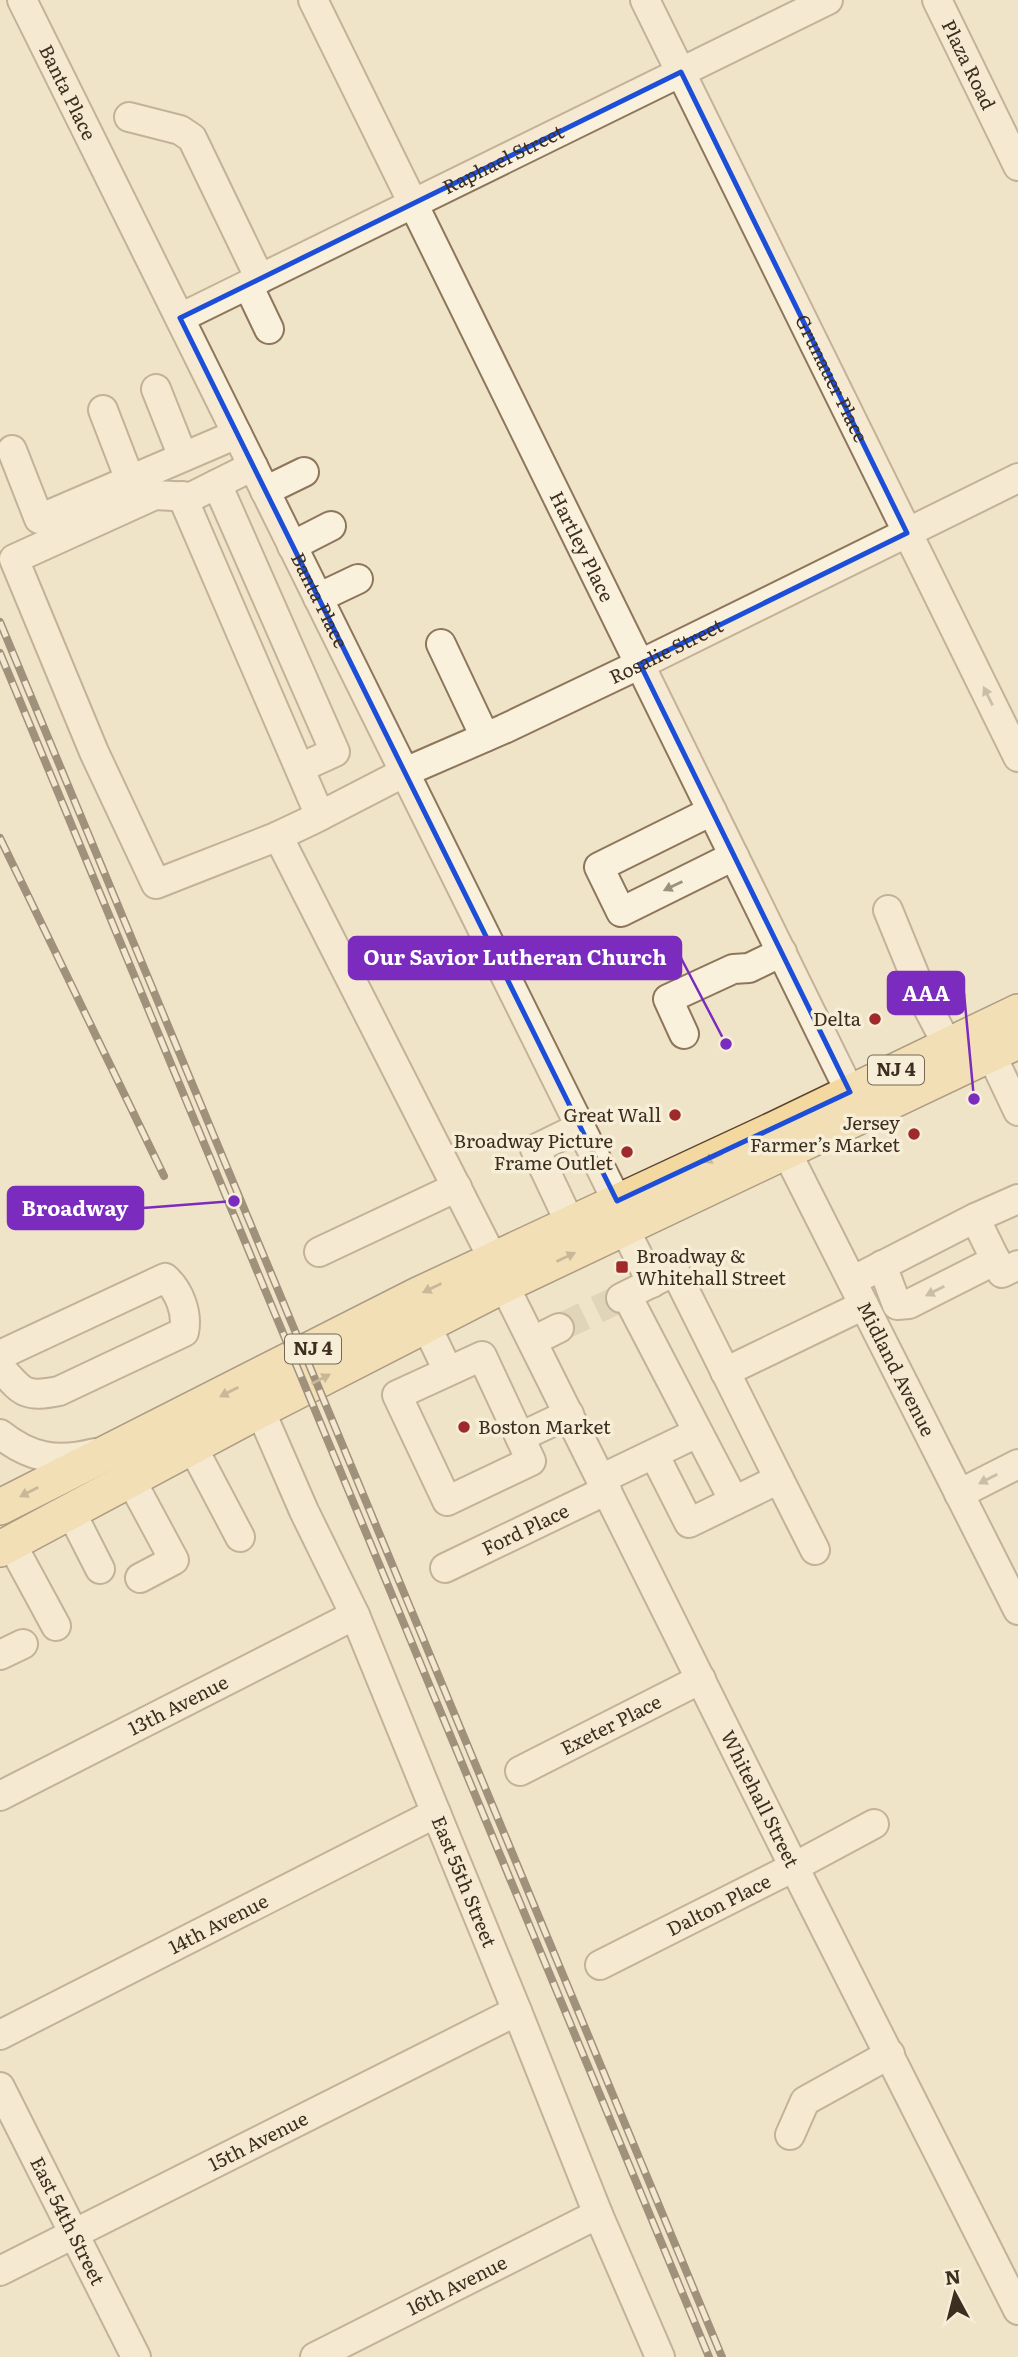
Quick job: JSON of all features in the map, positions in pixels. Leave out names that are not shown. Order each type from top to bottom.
[{"type":"main road","name":"NJ 4","points":[[780,1140],[850,1092],[1018,1012]]},
{"type":"main road","name":"NJ 4","points":[[0,1507],[134,1440],[780,1140],[1004,1047]]},
{"type":"main road","name":"NJ 4","points":[[6,1546],[426,1325],[570,1223],[621,1216]]},
{"type":"street","name":"Banta Place","points":[[22,0],[580,1127],[652,1283]]},
{"type":"street","name":"Hartley Place","points":[[313,0],[850,1092]]},
{"type":"street","name":"Grunauer Place","points":[[645,0],[1018,757]]},
{"type":"street","name":"Raphael Street","points":[[180,318],[828,0]]},
{"type":"street","name":"Plaza Road","points":[[937,0],[1018,166]]},
{"type":"street","points":[[89,134],[155,106]]},
{"type":"street","points":[[129,117],[180,130],[192,138],[254,282],[270,329]]},
{"type":"street","points":[[156,389],[183,457]]},
{"type":"street","points":[[103,410],[130,480]]},
{"type":"street","points":[[12,450],[39,519],[237,434]]},
{"type":"street","points":[[304,472],[217,484],[191,497],[182,496],[300,768],[316,818]]},
{"type":"street","name":"Rosalie Street","points":[[182,496],[155,495],[13,559],[94,752],[156,884],[278,836],[405,772],[640,664],[1018,478]]},
{"type":"street","points":[[217,484],[335,752],[300,768]]},
{"type":"street","points":[[292,546],[331,526]]},
{"type":"street","points":[[280,624],[358,579]]},
{"type":"street","points":[[441,644],[485,737]]},
{"type":"street","points":[[712,811],[598,867],[621,912],[734,856]]},
{"type":"street","name":"Whitehall Street","points":[[278,836],[457,1187],[794,1867],[1018,2310]]},
{"type":"street","points":[[888,911],[948,1046]]},
{"type":"street","points":[[684,1034],[668,999],[733,969],[749,968],[782,952]]},
{"type":"street","points":[[1004,1047],[1018,1111]]},
{"type":"street","points":[[570,1223],[535,1149],[580,1127]]},
{"type":"street","name":"Midland Avenue","points":[[780,1140],[1018,1610]]},
{"type":"street","points":[[319,1252],[457,1187]]},
{"type":"street","points":[[725,1372],[858,1293],[882,1265],[1018,1199]]},
{"type":"street","points":[[882,1265],[897,1305],[909,1304],[1007,1263],[975,1218]]},
{"type":"street","points":[[627,1301],[675,1271],[815,1550]]},
{"type":"street","points":[[0,1356],[165,1278],[182,1305],[187,1321],[184,1332],[59,1391],[38,1395],[21,1391],[0,1367]]},
{"type":"street","points":[[627,1301],[681,1284]]},
{"type":"street","points":[[627,1301],[734,1501]]},
{"type":"street","points":[[426,1325],[448,1371]]},
{"type":"street","points":[[533,1340],[559,1328]]},
{"type":"street","points":[[481,1356],[531,1461],[447,1501],[397,1395],[448,1371],[481,1356]]},
{"type":"street","name":"East 55th Street","points":[[260,1410],[304,1511],[355,1615],[598,2214],[660,2357]]},
{"type":"street","points":[[520,1437],[569,1414]]},
{"type":"street","name":"Ford Place","points":[[445,1568],[697,1433]]},
{"type":"street","points":[[0,1434],[27,1452],[46,1458],[90,1454],[134,1440]]},
{"type":"street","points":[[192,1446],[240,1537]]},
{"type":"street","points":[[654,1454],[690,1524],[779,1479]]},
{"type":"street","points":[[959,1494],[1018,1464]]},
{"type":"street","points":[[131,1480],[174,1560],[140,1578]]},
{"type":"street","points":[[71,1512],[100,1569]]},
{"type":"street","points":[[6,1546],[56,1626]]},
{"type":"street","name":"13th Avenue","points":[[0,1796],[355,1615]]},
{"type":"street","name":"Exeter Place","points":[[520,1772],[701,1679]]},
{"type":"street","name":"14th Avenue","points":[[0,2035],[436,1813]]},
{"type":"street","name":"Dalton Place","points":[[600,1965],[874,1824]]},
{"type":"street","name":"15th Avenue","points":[[0,2271],[517,2011]]},
{"type":"street","points":[[790,2135],[805,2101],[890,2054]]},
{"type":"street","name":"East 54th Street","points":[[0,2087],[136,2357]]},
{"type":"street","name":"16th Avenue","points":[[316,2357],[598,2214]]},
{"type":"highlighted area","points":[[681,72],[907,533],[640,664],[850,1092],[617,1201],[180,318]]},
{"type":"tunnel","points":[[559,1328],[621,1298]]},
{"type":"railway","points":[[0,622],[722,2357]]},
{"type":"railway","points":[[0,653],[709,2357]]},
{"type":"railway","points":[[0,838],[164,1176]]},
{"type":"place","name":"Delta","points":[[875,1019]]},
{"type":"place","name":"Our Savior Lutheran Church","points":[[726,1044]]},
{"type":"place","name":"AAA","points":[[974,1099]]},
{"type":"place","name":"Great Wall","points":[[675,1115]]},
{"type":"place","name":"Jersey Farmer’s Market","points":[[914,1134]]},
{"type":"place","name":"Broadway Picture Frame Outlet","points":[[627,1152]]},
{"type":"place","name":"Broadway","points":[[234,1201]]},
{"type":"place","name":"Broadway & Whitehall Street","points":[[622,1267]]},
{"type":"place","name":"Boston Market","points":[[464,1427]]}]
